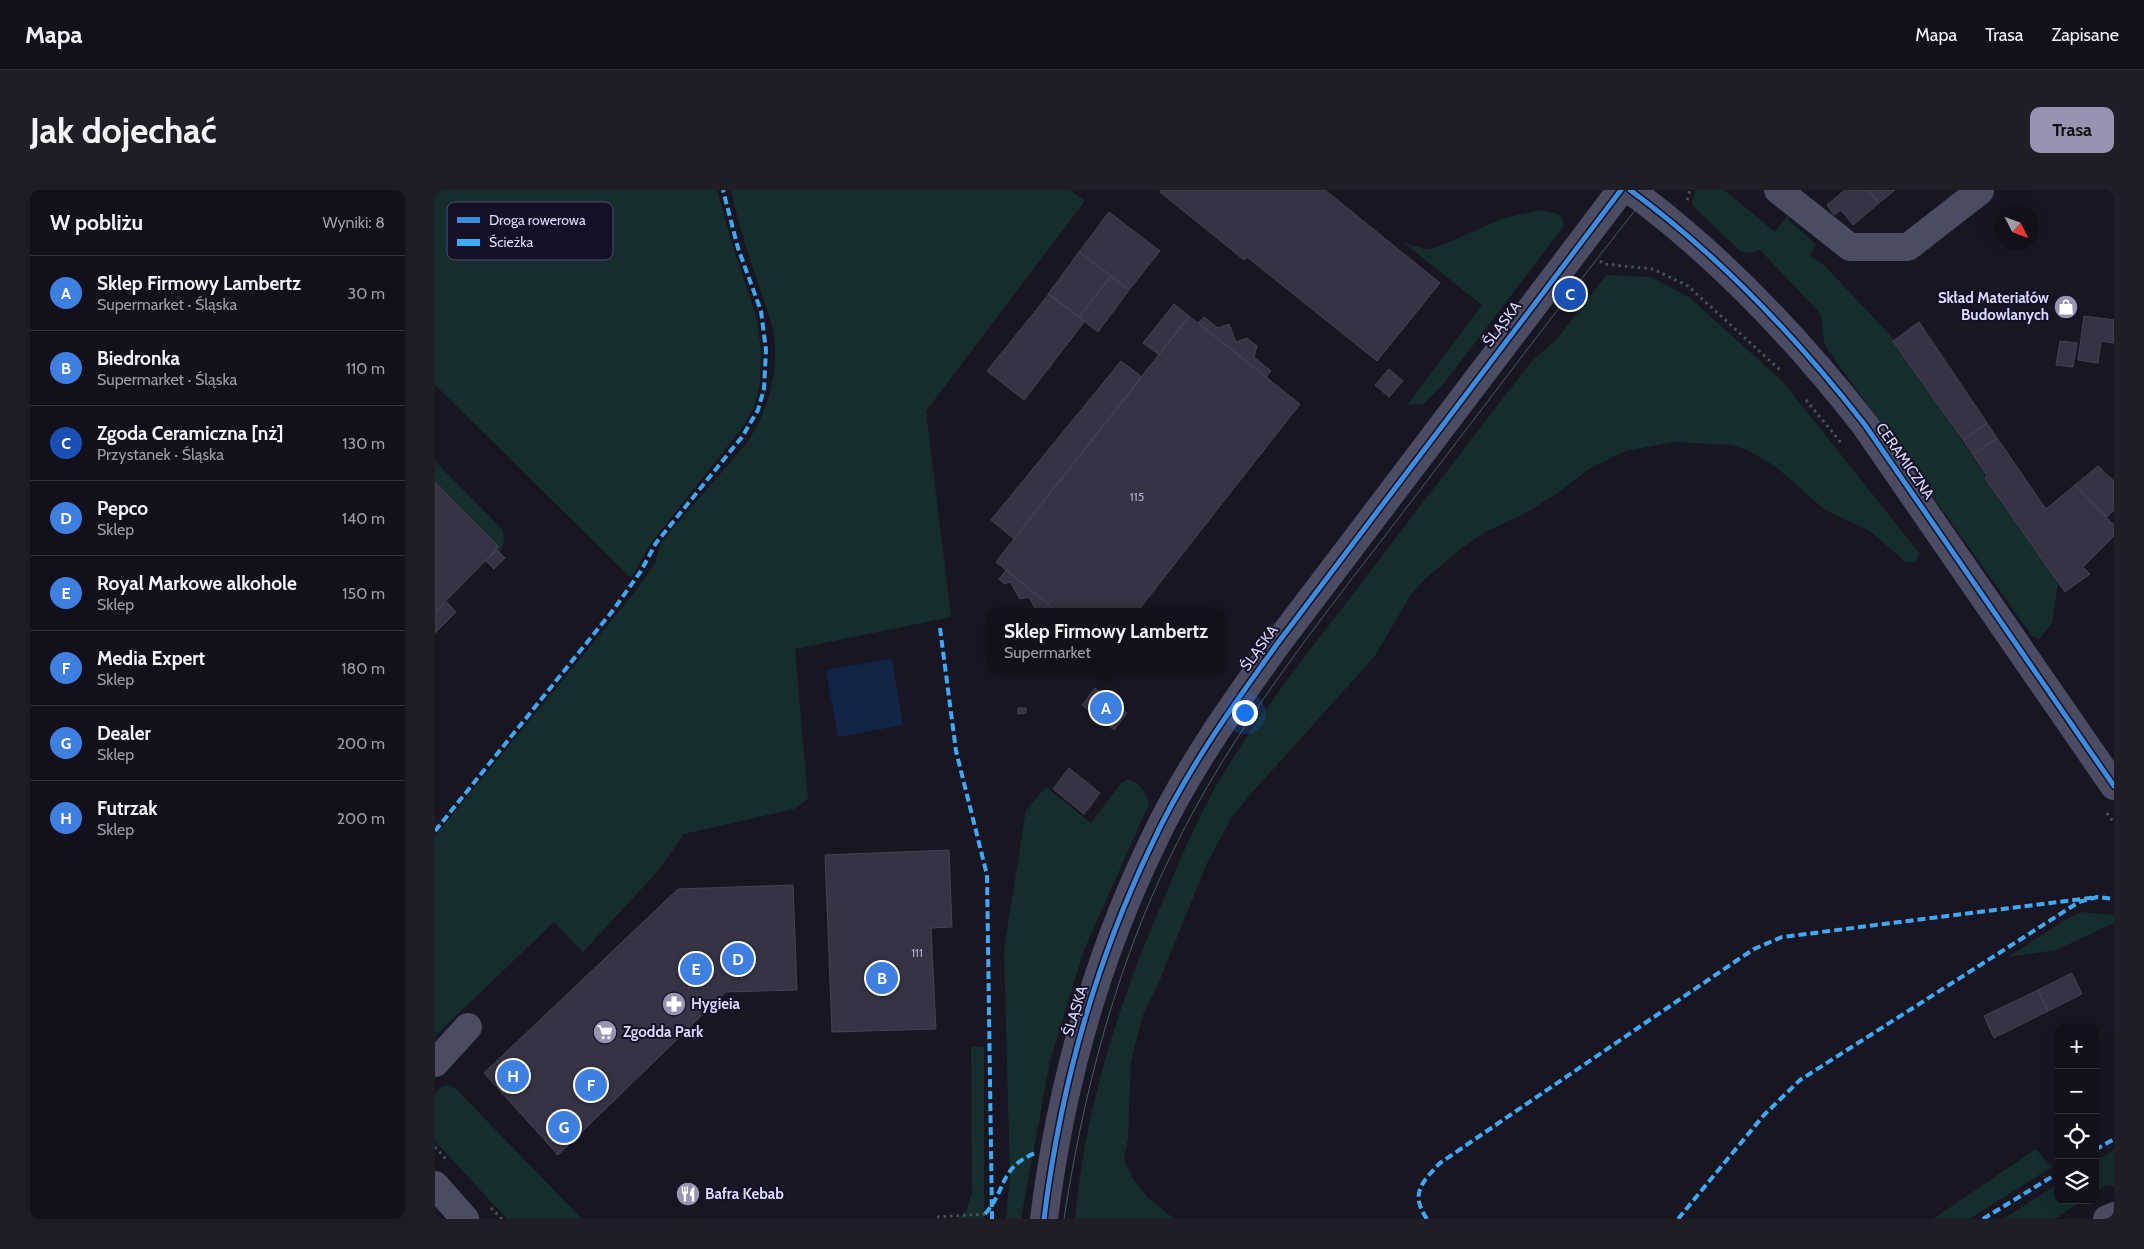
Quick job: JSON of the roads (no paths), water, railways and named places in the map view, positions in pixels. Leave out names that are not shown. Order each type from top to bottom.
[{"type":"street","name":"ŚLĄSKA","points":[[1044,1219],[1052,1159],[1071,1067],[1101,967],[1151,846],[1175,799],[1228,713],[1277,644],[1621,190]]},
{"type":"street","name":"CERAMICZNA","points":[[1630,190],[1686,235],[1729,274],[1785,327],[1824,371],[1865,425],[2109,797]]},
{"type":"street","points":[[1778,190],[1850,248],[1908,247],[1980,191]]},
{"type":"street","points":[[435,1063],[469,1027]]},
{"type":"street","points":[[435,1186],[465,1219]]},
{"type":"street","points":[[2107,1219],[2114,1216]]},
{"type":"water","points":[[892,659],[903,725],[838,737],[826,670]]},
{"type":"tram line","points":[[1064,1219],[1091,1079],[1118,988],[1151,898],[1195,809],[1249,720],[1309,635],[1651,190]]},
{"type":"place","name":"Zgoda Ceramiczna [nż]","points":[[1570,294]]},
{"type":"place","name":"Skład Materiałów Budowlanych","points":[[2066,307]]},
{"type":"place","name":"Sklep Firmowy Lambertz","points":[[1106,708]]},
{"type":"place","name":"Pepco","points":[[738,959]]},
{"type":"place","name":"Royal Markowe alkohole","points":[[696,969]]},
{"type":"place","name":"Biedronka","points":[[882,978]]},
{"type":"place","name":"Hygieia","points":[[674,1004]]},
{"type":"place","name":"Zgodda Park","points":[[605,1032]]},
{"type":"place","name":"Futrzak","points":[[513,1076]]},
{"type":"place","name":"Media Expert","points":[[591,1085]]},
{"type":"place","name":"Dealer","points":[[564,1127]]},
{"type":"place","name":"Bafra Kebab","points":[[688,1194]]}]
